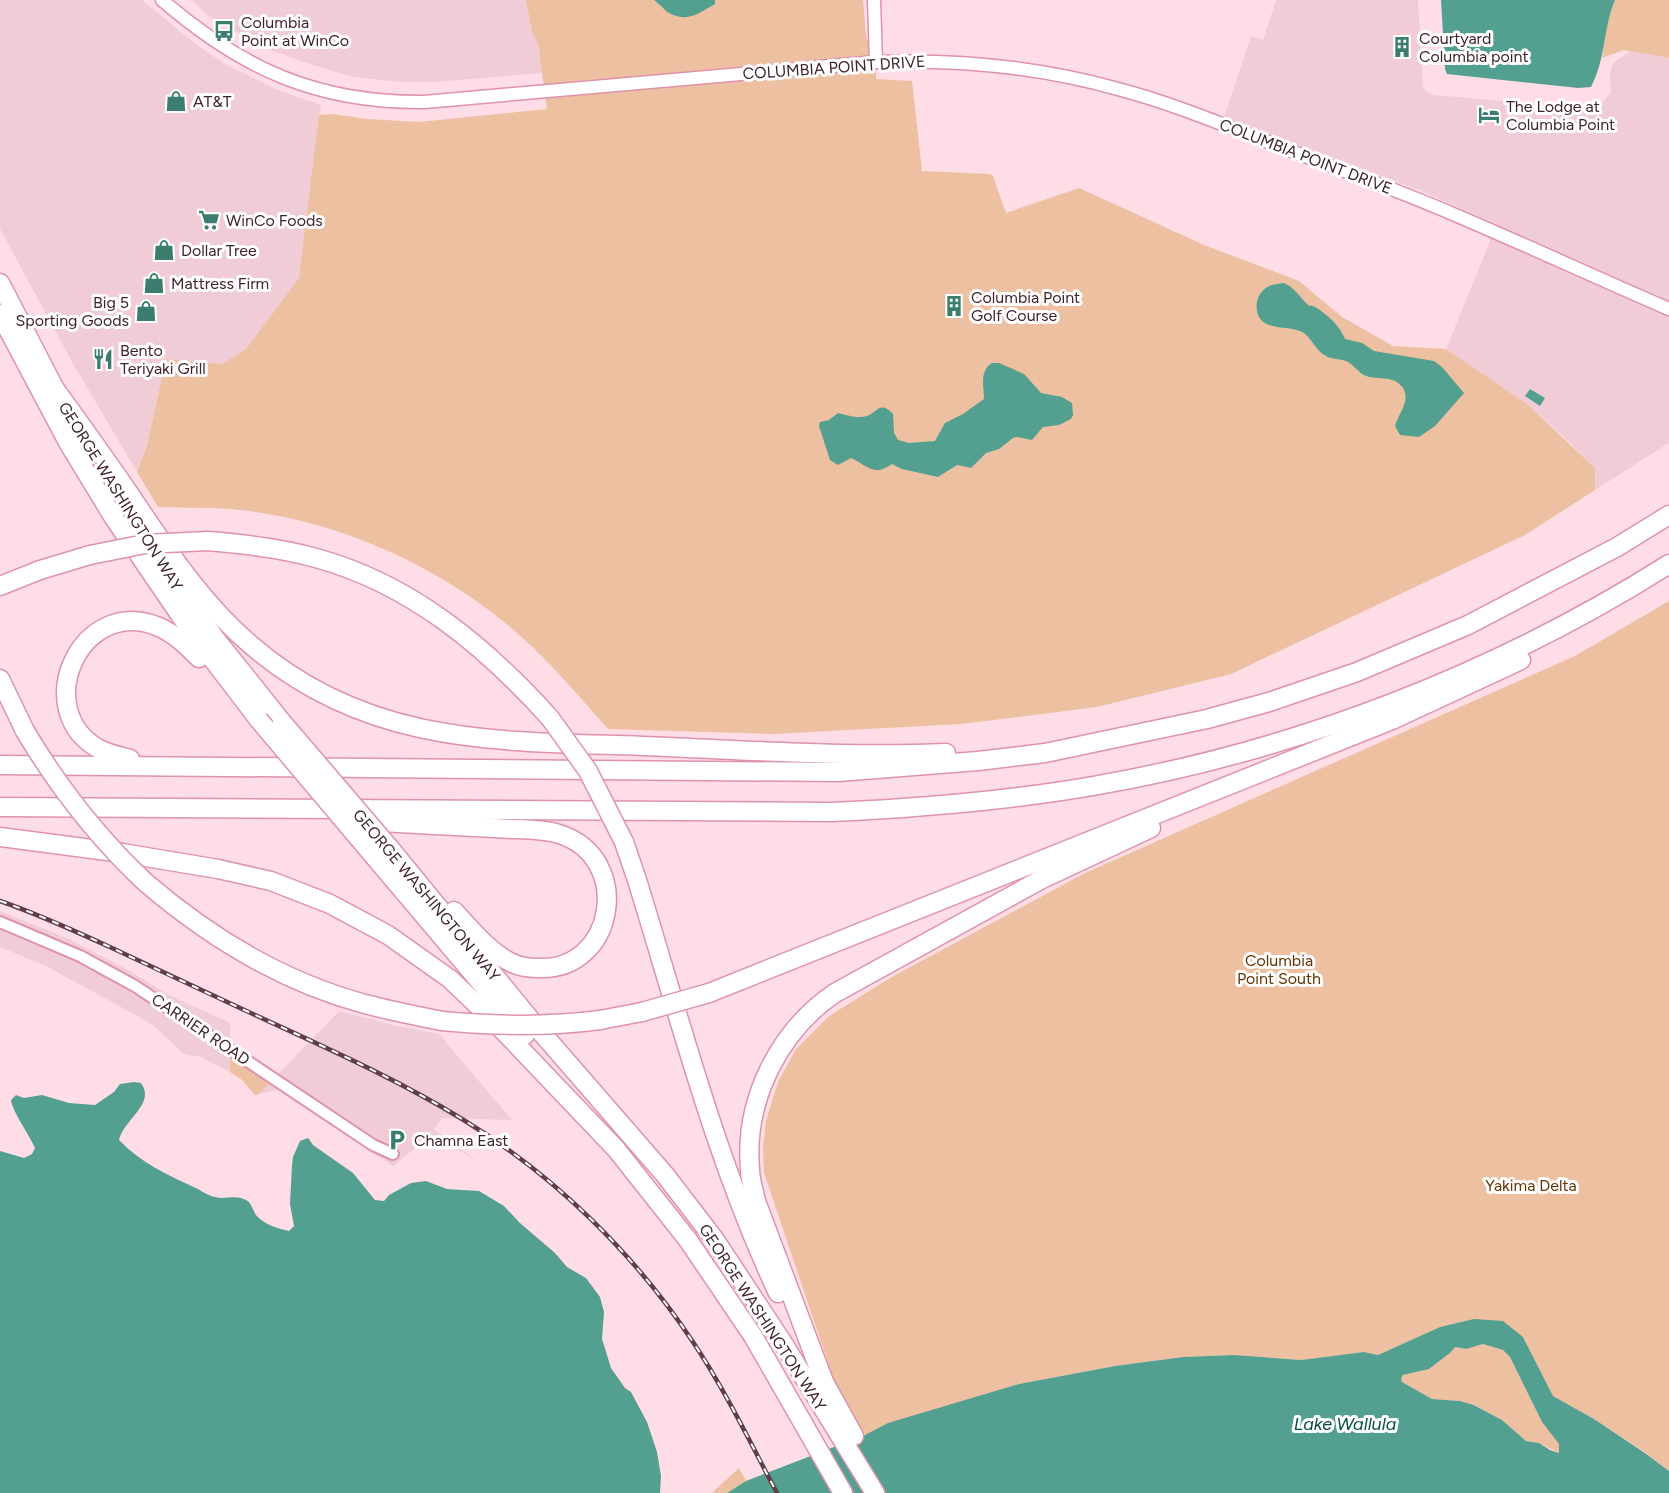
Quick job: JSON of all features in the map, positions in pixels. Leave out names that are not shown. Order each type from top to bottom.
[{"type":"highway","name":"GEORGE WASHINGTON WAY","points":[[0,283],[54,388],[104,474],[180,592],[282,722],[388,846],[519,1006],[666,1176],[747,1286],[828,1404],[875,1493]]},
{"type":"highway","name":"GEORGE WASHINGTON WAY","points":[[0,314],[69,444],[114,518],[191,631],[258,718],[492,994],[616,1149]]},
{"type":"highway","points":[[54,388],[190,580],[231,626],[277,666],[301,682],[348,706],[396,723],[476,738],[840,754],[944,753],[1130,736]]},
{"type":"highway","points":[[0,765],[838,772],[990,760],[1045,753],[1207,719],[1269,702],[1357,672],[1468,625],[1617,546],[1669,515]]},
{"type":"highway","points":[[0,586],[40,570],[90,555],[145,544],[208,541],[266,546],[317,558],[370,577],[395,589],[425,606],[473,642],[506,672],[550,718],[588,771],[624,842],[710,1119],[741,1205],[771,1277],[824,1382]]},
{"type":"highway","points":[[0,807],[832,813],[955,805],[1095,786],[1213,760],[1280,741],[1412,695],[1532,642],[1669,564]]},
{"type":"highway","points":[[0,679],[48,768],[85,820],[145,882],[186,916],[213,934],[283,973],[321,990],[363,1004],[442,1021],[511,1026],[550,1025],[600,1020],[642,1012],[709,993],[1304,756],[1443,698],[1536,653],[1669,576]]},
{"type":"highway","points":[[204,766],[132,759],[99,749],[86,739],[72,718],[67,693],[69,669],[86,641],[113,624],[146,623],[160,627],[182,641],[258,718]]},
{"type":"highway","points":[[885,1493],[828,1404],[824,1382],[756,1201],[750,1170],[752,1132],[759,1094],[772,1063],[789,1036],[809,1013],[835,993],[1042,879],[1134,835],[1264,780],[1304,756]]},
{"type":"highway","points":[[207,808],[272,816],[526,830],[560,834],[578,843],[587,851],[603,873],[608,896],[604,924],[591,946],[558,967],[527,968],[513,964],[498,955],[388,846]]},
{"type":"highway","points":[[0,837],[122,853],[218,869],[271,881],[330,904],[388,935],[450,979],[508,1035],[616,1149],[688,1240],[733,1306],[843,1493]]},
{"type":"street","name":"COLUMBIA POINT DRIVE","points":[[162,0],[216,43],[271,73],[312,88],[381,101],[424,102],[876,62],[950,62],[1000,66],[1073,77],[1141,95],[1197,115],[1434,206],[1669,309]]},
{"type":"street","points":[[874,0],[876,62]]},
{"type":"street","name":"CARRIER ROAD","points":[[0,922],[80,956],[135,986],[373,1144],[393,1154]]},
{"type":"shaded area","points":[[0,0],[142,0],[197,45],[225,64],[278,90],[321,105],[299,278],[246,349],[222,364],[166,359],[147,446],[137,472],[72,362],[0,229]]},
{"type":"shaded area","points":[[192,0],[526,0],[532,32],[538,44],[542,73],[434,82],[401,82],[353,77],[265,48],[207,15]]},
{"type":"shaded area","points":[[1276,0],[1418,0],[1423,87],[1434,95],[1585,108],[1597,107],[1611,93],[1610,74],[1613,63],[1631,51],[1669,58],[1669,443],[1595,490],[1595,468],[1567,440],[1527,404],[1446,349],[1497,224],[1419,190],[1224,117],[1251,36],[1263,40]]},
{"type":"shaded area","points":[[0,911],[69,939],[169,995],[230,1023],[230,1072],[201,1057],[184,1054],[154,1026],[139,1017],[46,966],[0,947]]},
{"type":"shaded area","points":[[339,1011],[439,1034],[512,1120],[442,1118],[434,1129],[481,1164],[443,1140],[434,1137],[425,1140],[393,1166],[280,1091],[259,1094]]},
{"type":"green space","name":"Columbia Point Golf Course","points":[[526,0],[863,0],[866,36],[876,62],[876,79],[912,81],[922,171],[990,174],[993,176],[1006,213],[1079,188],[1204,245],[1299,281],[1342,317],[1393,346],[1446,349],[1527,404],[1595,468],[1595,490],[1525,535],[1231,674],[1097,707],[961,724],[774,734],[608,729],[558,673],[518,634],[443,579],[375,545],[303,521],[230,509],[158,507],[137,472],[147,446],[166,359],[222,364],[246,349],[299,278],[319,115],[333,114],[367,119],[419,122],[547,109],[538,44],[532,32]]},
{"type":"green space","points":[[1615,0],[1669,0],[1669,58],[1624,50],[1602,58],[1608,21]]},
{"type":"green space","points":[[1669,601],[1669,1471],[1645,1452],[1594,1419],[1553,1396],[1523,1337],[1440,1327],[1378,1355],[1364,1352],[1301,1360],[1234,1355],[1183,1357],[1115,1366],[1019,1384],[865,1435],[835,1383],[764,1173],[763,1147],[766,1121],[778,1082],[796,1049],[829,1016],[890,978],[1085,873],[1575,656]]},
{"type":"green space","points":[[230,1056],[269,1084],[255,1095],[241,1079],[230,1072]]},
{"type":"green space","points":[[1483,1344],[1503,1350],[1510,1357],[1542,1422],[1559,1444],[1559,1453],[1539,1443],[1526,1441],[1502,1420],[1475,1405],[1460,1401],[1432,1399],[1402,1382],[1400,1378],[1403,1375],[1429,1369],[1455,1347],[1466,1349]]},
{"type":"green space","points":[[739,1468],[746,1481],[727,1493],[712,1493]]},
{"type":"water","points":[[654,0],[715,0],[715,4],[693,16],[682,17],[669,13]]},
{"type":"water","points":[[1441,0],[1615,0],[1596,76],[1591,87],[1578,88],[1447,74]]},
{"type":"water","points":[[1284,283],[1294,289],[1309,306],[1315,307],[1328,317],[1345,339],[1362,343],[1374,351],[1434,361],[1464,393],[1435,426],[1419,437],[1400,435],[1395,426],[1406,398],[1399,383],[1362,374],[1348,362],[1323,354],[1304,333],[1270,325],[1260,318],[1257,311],[1257,300],[1262,291]]},
{"type":"water","points":[[992,363],[999,363],[1024,374],[1041,393],[1062,397],[1072,403],[1071,419],[1059,425],[1043,427],[1032,440],[1013,438],[999,449],[986,453],[971,468],[957,465],[938,477],[902,469],[892,464],[876,470],[851,458],[838,465],[830,460],[819,426],[820,422],[829,420],[838,413],[863,417],[880,408],[885,408],[893,414],[894,433],[898,440],[909,443],[935,441],[945,423],[984,399],[984,374]]},
{"type":"water","points":[[1530,389],[1545,398],[1540,406],[1525,396]]},
{"type":"water","points":[[141,1083],[145,1091],[145,1098],[119,1140],[137,1156],[156,1168],[208,1195],[219,1198],[238,1197],[246,1200],[259,1218],[276,1227],[289,1231],[294,1226],[290,1204],[293,1157],[300,1141],[308,1138],[313,1145],[353,1173],[375,1200],[384,1201],[389,1195],[411,1183],[426,1181],[447,1189],[479,1191],[504,1206],[567,1267],[586,1278],[600,1297],[604,1312],[602,1339],[611,1368],[625,1388],[631,1392],[647,1422],[657,1452],[661,1476],[660,1493],[0,1493],[0,1151],[24,1158],[32,1154],[35,1148],[11,1100],[16,1095],[24,1098],[42,1095],[69,1103],[95,1105],[114,1092],[120,1084]]},
{"type":"water","name":"Lake Wallula","points":[[1474,1319],[1503,1321],[1523,1337],[1553,1396],[1594,1419],[1669,1471],[1669,1493],[727,1493],[746,1481],[865,1435],[888,1423],[1019,1384],[1115,1366],[1183,1357],[1234,1355],[1301,1360],[1364,1352],[1378,1355],[1440,1327]],"holes":[[[1483,1344],[1503,1350],[1510,1357],[1542,1422],[1559,1444],[1559,1453],[1539,1443],[1526,1441],[1502,1420],[1474,1405],[1460,1401],[1432,1399],[1402,1382],[1403,1375],[1429,1369],[1455,1347],[1466,1349]]]},
{"type":"railway","points":[[0,901],[84,935],[381,1074],[462,1119],[529,1165],[590,1218],[645,1277],[670,1309],[716,1379],[777,1493]]},
{"type":"place","name":"Columbia Point at WinCo","points":[[224,31]]},
{"type":"place","name":"Courtyard Columbia point","points":[[1402,47]]},
{"type":"place","name":"AT&T","points":[[176,101]]},
{"type":"place","name":"The Lodge at Columbia Point","points":[[1489,115]]},
{"type":"place","name":"WinCo Foods","points":[[209,220]]},
{"type":"place","name":"Dollar Tree","points":[[164,250]]},
{"type":"place","name":"Mattress Firm","points":[[154,283]]},
{"type":"place","name":"Columbia Point Golf Course","points":[[954,306]]},
{"type":"place","name":"Big 5 Sporting Goods","points":[[146,311]]},
{"type":"place","name":"Bento Teriyaki Grill","points":[[103,359]]},
{"type":"place","name":"Chamna East","points":[[397,1140]]},
{"type":"park label","name":"Columbia Point South","points":[[1279,969]]},
{"type":"park label","name":"Yakima Delta","points":[[1531,1185]]}]
